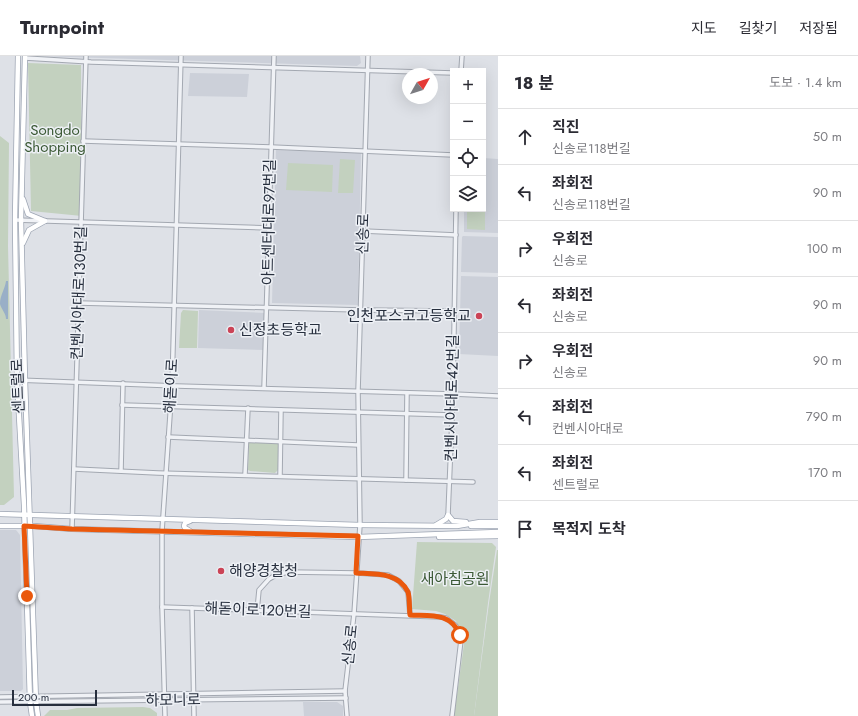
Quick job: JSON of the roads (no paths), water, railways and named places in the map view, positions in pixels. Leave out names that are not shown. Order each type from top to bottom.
[{"type":"main road","name":"센트럴로","points":[[18,56],[15,220],[17,380],[24,514],[30,699],[32,716]]},
{"type":"main road","name":"센트럴로","points":[[25,57],[21,220],[25,380],[36,699],[38,716]]},
{"type":"main road","points":[[22,195],[28,214],[45,221]]},
{"type":"main road","points":[[22,246],[29,230],[45,221]]},
{"type":"main road","points":[[0,514],[360,525],[457,526],[497,524]]},
{"type":"main road","points":[[435,526],[443,522],[448,515],[454,522],[480,522],[497,524]]},
{"type":"main road","points":[[130,518],[137,520],[139,524],[136,528],[131,530]]},
{"type":"main road","points":[[194,532],[186,529],[184,526],[188,521],[195,520]]},
{"type":"main road","points":[[457,526],[480,522]]},
{"type":"main road","points":[[0,526],[358,536],[496,534]]},
{"type":"street","name":"컨벤시아대로130번길","points":[[72,529],[86,56]]},
{"type":"street","name":"해돋이로","points":[[165,716],[162,607],[162,519],[172,386],[181,56]]},
{"type":"street","name":"아트센터대로97번길","points":[[264,388],[274,56]]},
{"type":"street","name":"신송로","points":[[347,716],[345,691],[354,614],[358,536],[360,525],[358,391],[368,56]]},
{"type":"street","points":[[461,68],[462,56]]},
{"type":"street","points":[[25,57],[85,62],[450,73]]},
{"type":"street","points":[[83,141],[450,155]]},
{"type":"street","name":"컨벤시아대로42번길","points":[[448,515],[453,394],[456,212]]},
{"type":"street","points":[[15,220],[269,228]]},
{"type":"street","points":[[363,231],[456,235]]},
{"type":"street","points":[[79,303],[454,311]]},
{"type":"street","points":[[17,380],[498,396]]},
{"type":"street","points":[[121,471],[123,383]]},
{"type":"street","points":[[406,480],[407,393]]},
{"type":"street","points":[[122,405],[170,405],[452,415]]},
{"type":"street","points":[[245,475],[248,408]]},
{"type":"street","points":[[280,476],[281,410]]},
{"type":"street","points":[[168,437],[358,445]]},
{"type":"street","points":[[74,469],[473,482]]},
{"type":"street","points":[[257,610],[259,590],[269,579],[276,575],[288,572],[356,573],[388,575],[399,581],[408,592],[410,615]]},
{"type":"street","name":"해돋이로120번길","points":[[162,607],[410,615],[446,618],[458,629],[461,640],[452,716]]},
{"type":"street","points":[[192,608],[194,716]]},
{"type":"street","name":"하모니로","points":[[36,699],[345,691]]},
{"type":"street","name":"하모니로","points":[[0,697],[30,699],[165,700],[346,698]]},
{"type":"street","name":"하모니로","points":[[0,702],[30,699]]},
{"type":"water","points":[[6,281],[8,281],[8,319],[6,319],[0,304]]},
{"type":"place","name":"인천포스코고등학교","points":[[479,316]]},
{"type":"place","name":"신정초등학교","points":[[231,330]]},
{"type":"place","name":"해양경찰청","points":[[221,571]]},
{"type":"park label","name":"Songdo Shopping","points":[[55,138]]},
{"type":"park label","name":"새아침공원","points":[[455,579]]}]
